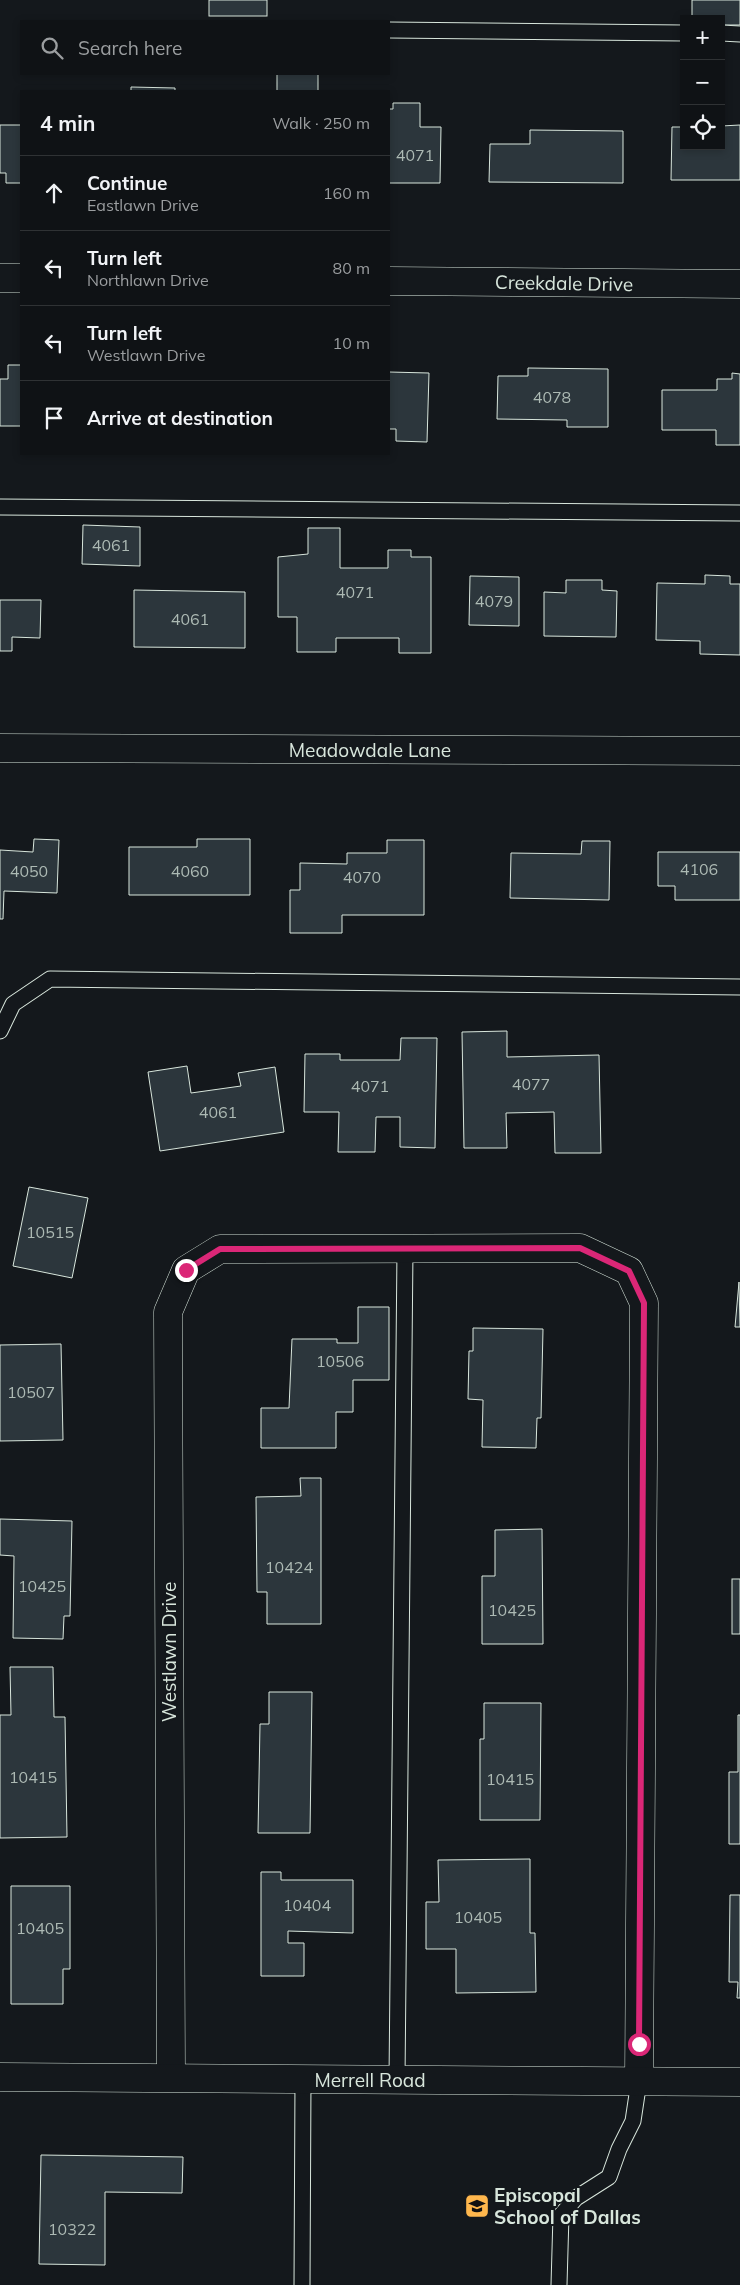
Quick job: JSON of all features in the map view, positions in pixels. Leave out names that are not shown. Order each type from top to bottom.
[{"type":"street","points":[[0,278],[20,278]]},
{"type":"street","name":"Creekdale Drive","points":[[390,281],[740,284]]},
{"type":"street","name":"Meadowdale Lane","points":[[0,748],[740,752]]},
{"type":"street","points":[[405,1249],[580,1248],[629,1271],[644,1303],[639,2081]]},
{"type":"street","name":"Westlawn Drive","points":[[171,2077],[168,1312],[186,1270],[220,1249],[405,1249]]},
{"type":"street","name":"Merrell Road","points":[[0,2077],[740,2082]]},
{"type":"lane","points":[[390,30],[680,33]]},
{"type":"lane","points":[[725,33],[740,34]]},
{"type":"lane","points":[[0,507],[740,513]]},
{"type":"lane","points":[[0,1031],[12,1004],[50,979],[740,987]]},
{"type":"lane","points":[[397,2080],[405,1249]]},
{"type":"lane","points":[[302,2285],[303,2079]]},
{"type":"lane","points":[[559,2285],[561,2215],[576,2198],[609,2177],[618,2149],[633,2121],[639,2081]]},
{"type":"building","points":[[209,0],[267,0],[267,16],[209,16]]},
{"type":"building","points":[[692,0],[740,0],[740,25],[725,25],[725,15],[692,15]]},
{"type":"building","points":[[277,75],[318,75],[318,90],[277,90]]},
{"type":"building","points":[[131,87],[175,88],[175,90],[131,90]]},
{"type":"building","points":[[393,103],[420,103],[420,127],[441,127],[440,183],[390,183],[390,109],[393,109]]},
{"type":"building","points":[[0,125],[20,125],[20,183],[6,183],[6,173],[0,173]]},
{"type":"building","points":[[740,125],[740,180],[671,180],[672,127],[680,127],[680,150],[725,150],[725,126]]},
{"type":"building","points":[[530,130],[623,131],[623,183],[489,182],[490,144],[530,144]]},
{"type":"building","points":[[8,365],[20,365],[20,426],[0,426],[0,379],[8,379]]},
{"type":"building","points":[[528,368],[608,369],[608,427],[567,427],[567,420],[497,419],[498,376],[528,376]]},
{"type":"building","points":[[390,372],[429,373],[427,442],[396,441],[396,429],[390,429]]},
{"type":"building","points":[[732,373],[740,374],[740,445],[716,445],[716,430],[662,430],[662,390],[717,390],[717,379],[732,379]]},
{"type":"building","points":[[83,525],[140,527],[140,566],[82,564]]},
{"type":"building","points":[[308,528],[340,528],[340,568],[388,568],[388,550],[411,550],[411,557],[431,557],[431,653],[399,653],[399,638],[336,638],[336,652],[297,652],[297,617],[278,617],[278,557],[308,554]]},
{"type":"building","points":[[705,575],[730,576],[730,584],[740,584],[740,655],[700,654],[700,641],[656,640],[657,583],[705,584]]},
{"type":"building","points":[[470,576],[519,577],[519,626],[469,625]]},
{"type":"building","points":[[566,580],[602,580],[602,590],[617,591],[616,637],[544,636],[544,592],[566,593]]},
{"type":"building","points":[[134,590],[245,592],[245,648],[134,647]]},
{"type":"building","points":[[0,600],[41,600],[40,638],[12,637],[12,651],[0,651]]},
{"type":"building","points":[[34,839],[59,840],[57,893],[4,891],[3,919],[0,919],[0,850],[33,852]]},
{"type":"building","points":[[197,839],[250,839],[250,895],[129,895],[129,847],[197,847]]},
{"type":"building","points":[[387,840],[424,840],[424,915],[342,915],[342,933],[290,933],[290,890],[300,890],[300,863],[347,864],[347,853],[387,853]]},
{"type":"building","points":[[582,841],[610,841],[609,900],[510,898],[511,853],[581,854]]},
{"type":"building","points":[[658,852],[740,852],[740,900],[675,900],[675,886],[658,886]]},
{"type":"building","points":[[507,1031],[507,1057],[599,1055],[601,1153],[555,1153],[554,1112],[506,1113],[507,1148],[464,1148],[462,1032]]},
{"type":"building","points":[[401,1038],[437,1038],[435,1148],[400,1147],[400,1117],[376,1117],[375,1152],[338,1152],[339,1112],[304,1112],[305,1054],[340,1054],[340,1060],[400,1060]]},
{"type":"building","points":[[187,1066],[191,1093],[241,1086],[238,1073],[275,1067],[284,1132],[160,1151],[148,1072]]},
{"type":"building","points":[[29,1187],[88,1198],[72,1278],[13,1266]]},
{"type":"building","points":[[739,1282],[740,1327],[735,1327]]},
{"type":"building","points":[[358,1307],[389,1307],[389,1380],[353,1380],[353,1412],[336,1412],[336,1448],[261,1448],[261,1408],[289,1408],[292,1339],[337,1339],[337,1343],[358,1343]]},
{"type":"building","points":[[473,1328],[543,1329],[541,1418],[537,1418],[536,1448],[482,1447],[483,1400],[468,1399],[469,1351],[473,1351]]},
{"type":"building","points":[[61,1344],[63,1440],[0,1441],[0,1345]]},
{"type":"building","points":[[300,1478],[321,1478],[321,1624],[267,1624],[267,1592],[257,1592],[256,1497],[301,1496]]},
{"type":"building","points":[[0,1519],[72,1521],[70,1616],[64,1616],[63,1639],[13,1638],[14,1556],[0,1555]]},
{"type":"building","points":[[542,1529],[543,1644],[482,1644],[482,1576],[495,1576],[495,1530]]},
{"type":"building","points":[[732,1579],[740,1579],[740,1634],[732,1634]]},
{"type":"building","points":[[10,1667],[53,1667],[54,1717],[65,1717],[67,1837],[0,1838],[0,1715],[11,1715]]},
{"type":"building","points":[[269,1692],[312,1692],[310,1833],[258,1833],[260,1724],[269,1724]]},
{"type":"building","points":[[484,1703],[541,1703],[540,1820],[480,1820],[480,1739],[484,1739]]},
{"type":"building","points":[[738,1715],[740,1715],[740,1844],[729,1844],[729,1772],[738,1772]]},
{"type":"building","points":[[530,1859],[530,1933],[535,1933],[536,1992],[456,1993],[456,1949],[426,1949],[426,1902],[439,1902],[438,1860]]},
{"type":"building","points":[[261,1872],[281,1872],[281,1880],[353,1880],[353,1933],[288,1931],[288,1943],[304,1943],[304,1976],[261,1976]]},
{"type":"building","points":[[11,1886],[70,1886],[70,1969],[63,1969],[63,2004],[11,2004]]},
{"type":"building","points":[[730,1895],[740,1895],[740,1998],[737,1998],[738,1982],[729,1982]]},
{"type":"building","points":[[41,2155],[183,2157],[182,2193],[105,2192],[105,2265],[39,2264]]},
{"type":"place","name":"Episcopal School of Dallas","points":[[477,2206]]},
{"type":"route","points":[[186,1270],[220,1249],[580,1248],[629,1271],[644,1303],[639,2044]]}]
